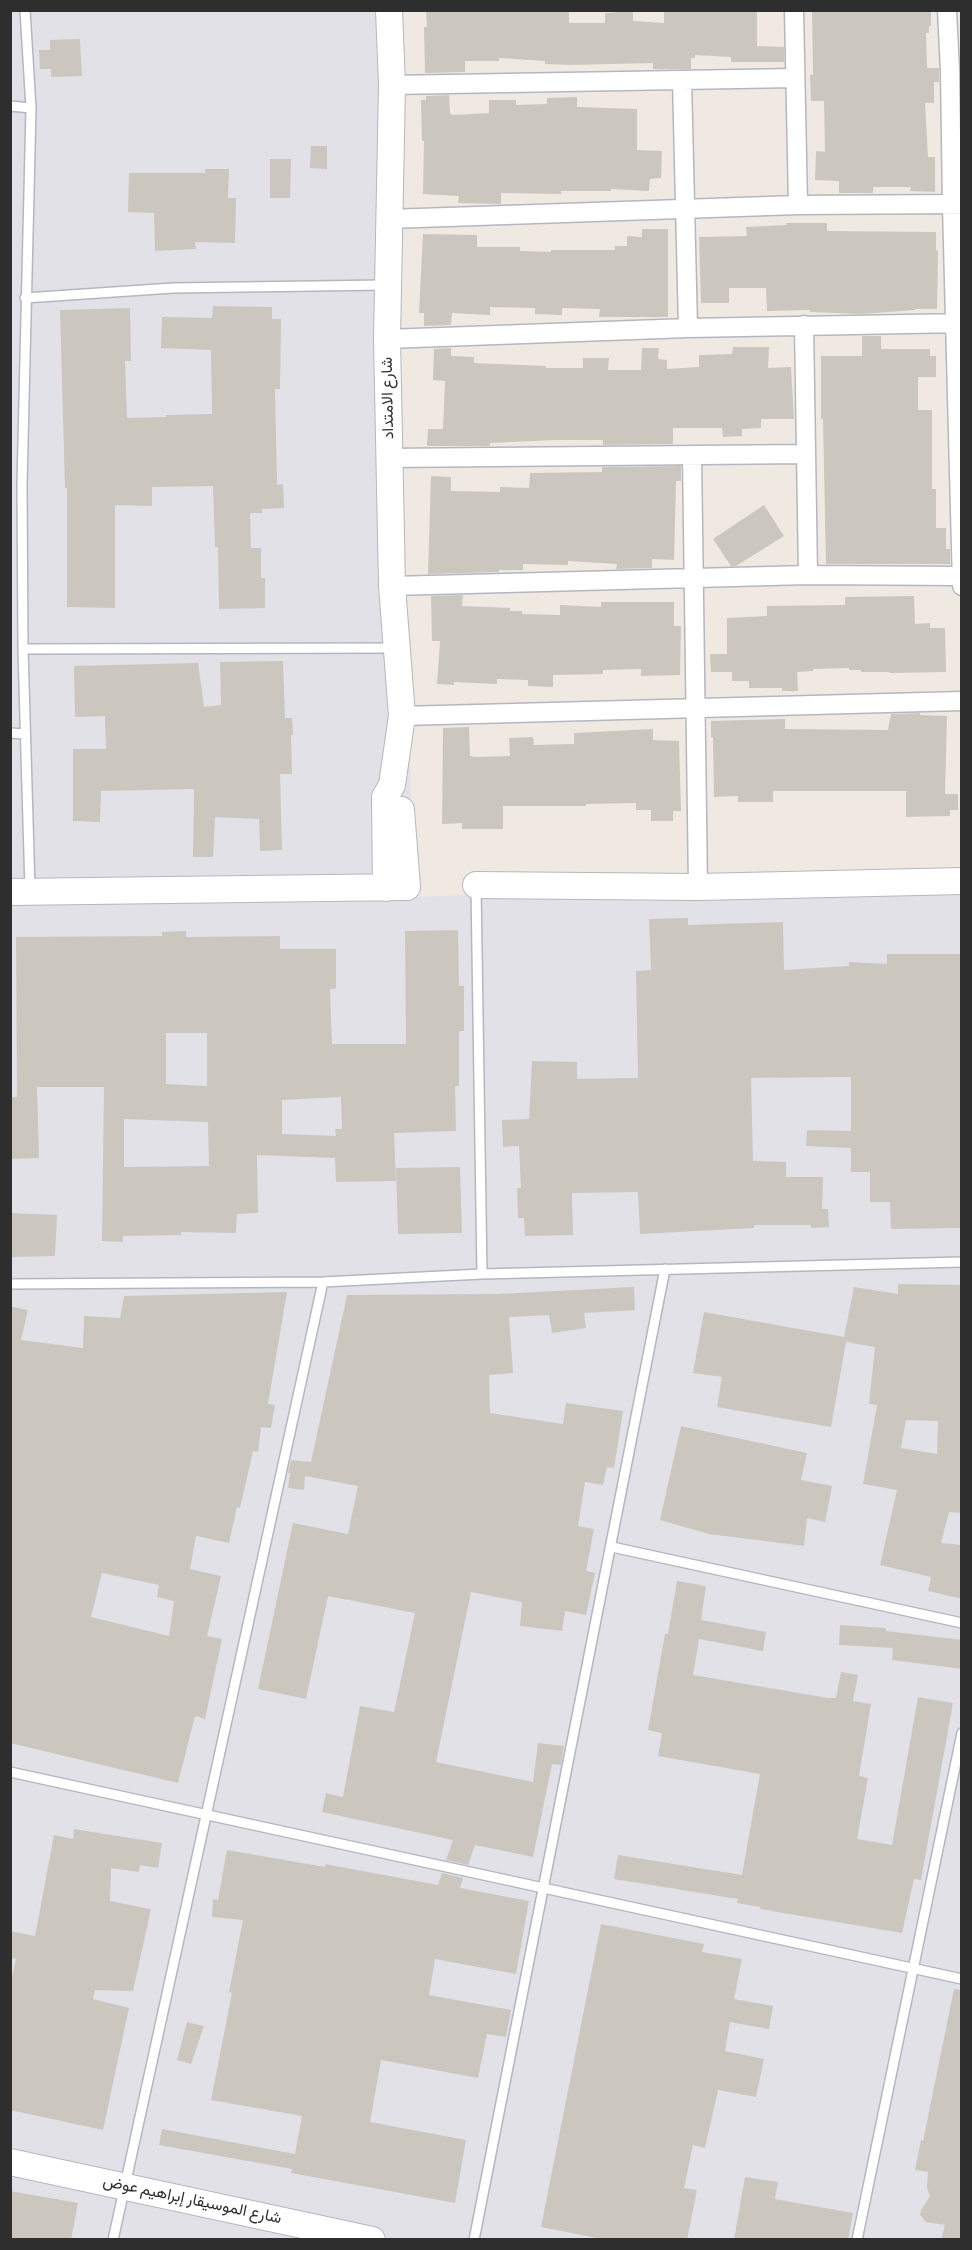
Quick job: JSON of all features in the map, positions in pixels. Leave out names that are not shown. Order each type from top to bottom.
[{"type":"street","name":"شارع الامتداد","points":[[20,892],[396,887],[400,802],[392,785],[402,716],[392,586],[387,339],[392,85],[389,10]]},
{"type":"street","points":[[794,10],[798,205]]},
{"type":"street","points":[[947,10],[956,70],[962,586]]},
{"type":"street","points":[[392,85],[795,78]]},
{"type":"street","points":[[682,80],[683,209],[688,328]]},
{"type":"street","points":[[389,219],[798,205],[957,205]]},
{"type":"street","points":[[387,339],[688,328],[958,323]]},
{"type":"street","points":[[804,325],[808,575]]},
{"type":"street","points":[[390,458],[805,454]]},
{"type":"street","points":[[692,456],[698,887]]},
{"type":"street","points":[[392,586],[692,580],[808,575],[961,576]]},
{"type":"street","points":[[402,716],[962,701]]},
{"type":"street","points":[[476,885],[698,887],[962,881]]},
{"type":"street","name":"شارع الموسيقار إبراهيم عوض","points":[[10,2162],[372,2240]]},
{"type":"lane","points":[[20,892],[25,734],[22,483],[31,108],[25,10]]},
{"type":"lane","points":[[10,106],[31,108]]},
{"type":"lane","points":[[25,298],[173,288],[389,285]]},
{"type":"lane","points":[[10,483],[22,483]]},
{"type":"lane","points":[[23,649],[397,648]]},
{"type":"lane","points":[[10,733],[25,734]]},
{"type":"lane","points":[[476,885],[482,1274]]},
{"type":"lane","points":[[10,1284],[323,1282],[482,1274],[962,1262]]},
{"type":"lane","points":[[474,2240],[665,1269]]},
{"type":"lane","points":[[113,2240],[323,1282]]},
{"type":"lane","points":[[612,1546],[962,1623]]},
{"type":"lane","points":[[857,2240],[962,1733]]},
{"type":"lane","points":[[10,1772],[962,1979]]},
{"type":"shaded area","points":[[11,11],[387,11],[414,897],[961,879],[961,2239],[11,2240]]},
{"type":"building","points":[[426,10],[569,10],[569,23],[605,23],[605,13],[633,11],[633,21],[664,23],[664,11],[757,10],[757,46],[784,47],[784,62],[731,62],[731,57],[695,55],[695,58],[691,58],[691,69],[653,69],[653,63],[571,65],[499,58],[499,61],[465,61],[465,72],[425,73]]},
{"type":"building","points":[[812,10],[931,10],[931,26],[929,26],[929,33],[926,33],[927,68],[939,68],[939,82],[934,82],[934,103],[925,103],[928,157],[935,157],[935,192],[910,191],[911,187],[873,187],[873,193],[839,193],[839,181],[815,180],[816,151],[825,152],[824,101],[811,101]]},
{"type":"building","points":[[80,39],[82,76],[51,77],[51,69],[40,69],[39,50],[50,50],[50,40]]},
{"type":"building","points":[[449,95],[450,114],[453,115],[489,113],[489,100],[516,100],[516,105],[547,104],[547,98],[577,97],[577,107],[637,109],[637,150],[662,151],[661,178],[650,179],[649,191],[611,189],[611,191],[561,191],[561,194],[501,193],[501,204],[458,203],[459,196],[423,194],[424,141],[422,141],[421,100],[426,100],[426,96]]},
{"type":"building","points":[[311,146],[327,146],[327,169],[310,168]]},
{"type":"building","points":[[270,159],[291,159],[290,198],[270,198]]},
{"type":"building","points":[[205,169],[229,169],[228,198],[236,198],[235,243],[195,242],[196,249],[155,251],[154,213],[128,212],[129,173],[205,173]]},
{"type":"building","points":[[786,223],[827,223],[827,231],[936,232],[937,309],[862,314],[810,312],[810,310],[767,311],[766,288],[729,288],[729,303],[701,303],[699,237],[747,236],[746,227],[786,225]]},
{"type":"building","points":[[642,229],[668,229],[668,317],[599,317],[600,309],[562,308],[562,315],[535,314],[535,308],[490,307],[490,315],[452,313],[451,325],[424,326],[424,313],[419,313],[423,234],[477,235],[477,247],[520,247],[520,251],[551,252],[551,250],[615,250],[615,246],[627,246],[627,236],[642,237]]},
{"type":"building","points":[[213,306],[272,307],[272,319],[281,319],[280,389],[275,389],[277,485],[283,484],[284,508],[262,509],[262,513],[250,513],[251,548],[261,548],[261,578],[265,578],[265,608],[219,609],[218,547],[215,547],[213,486],[152,487],[152,506],[115,505],[115,608],[67,607],[67,488],[65,488],[60,310],[130,308],[131,361],[125,361],[127,418],[166,417],[166,415],[212,414],[211,350],[161,348],[162,317],[212,318]]},
{"type":"building","points":[[862,336],[881,336],[881,349],[930,349],[930,356],[936,356],[936,377],[918,377],[918,410],[932,410],[932,489],[936,489],[936,528],[946,528],[946,549],[950,549],[950,564],[826,564],[821,356],[862,356]]},
{"type":"building","points":[[733,347],[769,347],[768,368],[791,367],[794,419],[761,419],[761,428],[742,429],[742,436],[723,437],[722,428],[673,428],[673,444],[603,445],[603,440],[555,440],[490,443],[490,446],[427,446],[428,429],[443,429],[445,381],[433,380],[434,349],[451,348],[451,356],[474,357],[474,363],[583,368],[583,358],[609,358],[608,370],[641,370],[642,348],[659,348],[658,359],[667,360],[667,369],[699,367],[699,355],[732,354]]},
{"type":"building","points":[[681,466],[681,481],[676,481],[674,560],[652,559],[652,568],[616,569],[617,564],[568,561],[568,565],[523,564],[523,570],[428,574],[431,476],[451,477],[451,491],[500,492],[500,487],[529,488],[530,473],[602,472],[602,467]]},
{"type":"building","points":[[764,505],[784,536],[736,566],[731,566],[713,539]]},
{"type":"building","points":[[463,595],[462,606],[510,608],[510,611],[522,611],[522,614],[560,615],[560,605],[601,607],[601,602],[674,602],[674,626],[681,626],[680,675],[641,676],[641,669],[603,670],[603,674],[553,675],[553,687],[528,686],[528,680],[497,679],[497,684],[454,682],[454,685],[437,684],[440,641],[432,641],[431,596]]},
{"type":"building","points":[[914,596],[915,624],[930,623],[930,628],[945,628],[946,672],[890,673],[861,672],[861,670],[849,670],[849,668],[813,669],[813,671],[797,672],[798,691],[782,691],[782,688],[749,688],[749,681],[732,681],[732,672],[711,672],[710,654],[727,654],[727,618],[767,616],[767,606],[845,605],[845,597]]},
{"type":"building","points":[[283,661],[285,718],[292,718],[293,735],[291,735],[292,774],[280,774],[282,850],[260,851],[259,819],[215,817],[213,857],[193,857],[194,789],[101,791],[100,822],[73,821],[73,749],[106,749],[105,716],[75,717],[74,666],[198,663],[204,707],[221,705],[220,662]]},
{"type":"building","points":[[920,713],[920,715],[947,716],[945,794],[958,794],[958,810],[950,810],[950,816],[906,817],[906,791],[773,791],[773,802],[738,802],[738,796],[714,797],[711,721],[785,719],[785,729],[888,730],[891,714]]},
{"type":"building","points":[[469,727],[470,756],[475,757],[510,756],[509,738],[533,737],[534,745],[574,744],[574,733],[653,729],[653,740],[679,741],[681,811],[673,811],[673,821],[651,821],[651,810],[636,810],[636,803],[586,804],[586,806],[503,806],[503,829],[462,829],[462,823],[442,824],[443,728]]},
{"type":"building","points":[[688,918],[688,925],[783,922],[784,970],[849,966],[849,962],[887,964],[887,954],[962,954],[962,1228],[891,1229],[890,1202],[870,1202],[870,1172],[851,1172],[851,1148],[806,1146],[807,1130],[851,1131],[851,1077],[751,1078],[753,1161],[786,1162],[786,1177],[823,1177],[822,1209],[828,1209],[829,1227],[754,1225],[754,1228],[640,1234],[638,1192],[572,1193],[573,1235],[525,1236],[524,1218],[518,1218],[517,1188],[521,1188],[519,1146],[503,1147],[502,1120],[529,1119],[532,1061],[577,1062],[577,1079],[638,1078],[636,971],[651,970],[649,919]]},
{"type":"building","points":[[458,930],[459,986],[464,986],[464,1031],[459,1031],[459,1086],[455,1086],[456,1131],[394,1133],[396,1181],[336,1182],[335,1158],[257,1155],[258,1213],[237,1214],[236,1233],[181,1232],[181,1235],[123,1236],[123,1242],[102,1241],[104,1087],[37,1087],[39,1158],[10,1159],[10,1097],[17,1097],[16,937],[162,936],[162,932],[186,931],[186,937],[280,936],[280,949],[336,949],[336,989],[330,989],[332,1044],[406,1044],[405,931]],"holes":[[[166,1033],[207,1033],[207,1086],[166,1084]],[[341,1097],[342,1129],[335,1129],[336,1136],[282,1134],[282,1100]],[[124,1119],[208,1122],[209,1166],[124,1167]]]},
{"type":"building","points":[[460,1167],[462,1233],[398,1234],[396,1168]]},
{"type":"building","points":[[10,1213],[57,1215],[55,1256],[10,1257]]},
{"type":"building","points":[[898,1284],[962,1285],[962,1513],[949,1512],[941,1543],[962,1545],[962,1599],[928,1591],[931,1577],[880,1565],[897,1490],[863,1484],[877,1405],[869,1404],[875,1347],[846,1342],[831,1427],[717,1407],[722,1377],[693,1373],[704,1312],[844,1337],[854,1287],[898,1294]],"holes":[[[906,1420],[938,1421],[937,1454],[901,1448]]]},
{"type":"building","points":[[634,1287],[635,1310],[584,1313],[586,1328],[552,1333],[549,1315],[509,1317],[513,1373],[489,1375],[490,1413],[563,1424],[566,1403],[623,1411],[614,1468],[607,1467],[603,1485],[585,1482],[578,1526],[594,1529],[586,1571],[595,1573],[586,1615],[565,1611],[562,1631],[520,1626],[522,1602],[471,1592],[436,1762],[533,1782],[538,1743],[564,1746],[561,1765],[552,1764],[533,1857],[475,1845],[468,1865],[446,1860],[453,1840],[322,1812],[326,1793],[343,1797],[360,1706],[394,1712],[415,1613],[328,1596],[306,1699],[258,1689],[293,1523],[348,1534],[358,1486],[305,1476],[304,1490],[288,1488],[291,1460],[311,1462],[347,1295],[498,1294]]},
{"type":"building","points":[[287,1292],[268,1404],[275,1405],[271,1428],[261,1427],[258,1452],[253,1451],[240,1508],[237,1507],[229,1543],[196,1536],[190,1569],[221,1576],[207,1636],[222,1639],[205,1719],[195,1716],[178,1783],[10,1743],[10,1306],[28,1310],[21,1340],[83,1348],[84,1316],[120,1318],[124,1296]],"holes":[[[102,1573],[159,1585],[157,1597],[174,1601],[169,1636],[91,1617]]]},
{"type":"building","points":[[681,1426],[807,1453],[801,1480],[832,1486],[825,1522],[807,1518],[804,1546],[709,1534],[660,1520]]},
{"type":"building","points":[[677,1581],[706,1586],[701,1620],[766,1632],[763,1651],[699,1639],[693,1675],[836,1698],[841,1672],[858,1675],[853,1701],[871,1704],[859,1776],[868,1778],[857,1839],[892,1845],[918,1697],[953,1703],[921,1880],[914,1879],[902,1933],[760,1909],[761,1907],[737,1903],[738,1899],[614,1879],[618,1855],[742,1875],[760,1774],[658,1756],[662,1733],[648,1730]]},
{"type":"building","points":[[840,1625],[886,1628],[886,1631],[962,1640],[962,1669],[892,1660],[893,1648],[839,1645]]},
{"type":"building","points":[[74,1829],[162,1843],[158,1868],[140,1865],[139,1872],[111,1868],[110,1901],[151,1909],[133,1991],[95,1990],[93,1999],[129,2008],[103,2130],[10,2110],[10,1987],[16,1959],[10,1958],[10,1931],[35,1936],[54,1835],[73,1839]]},
{"type":"building","points":[[227,1850],[325,1867],[325,1864],[438,1885],[442,1873],[463,1878],[460,1888],[529,1901],[516,1974],[435,1959],[429,1995],[511,2010],[506,2037],[487,2034],[478,2078],[381,2060],[370,2122],[466,2140],[455,2203],[291,2173],[292,2169],[159,2145],[162,2129],[295,2154],[302,2116],[211,2100],[232,1993],[229,1992],[243,1920],[212,1917],[213,1899],[218,1900]]},
{"type":"building","points":[[601,1924],[704,1944],[702,1952],[742,1959],[734,1999],[773,2006],[769,2029],[730,2022],[725,2051],[764,2059],[756,2097],[718,2090],[705,2148],[693,2145],[684,2188],[697,2190],[687,2240],[607,2240],[541,2227]]},
{"type":"building","points":[[954,1989],[962,1990],[962,2240],[941,2240],[945,2225],[926,2222],[920,2215],[930,2196],[927,2188],[928,2172],[915,2170]]},
{"type":"building","points":[[187,2022],[204,2026],[191,2064],[177,2060]]},
{"type":"building","points":[[745,2177],[778,2182],[775,2199],[853,2213],[848,2240],[734,2240]]},
{"type":"building","points":[[10,2191],[78,2203],[71,2240],[10,2240]]}]
